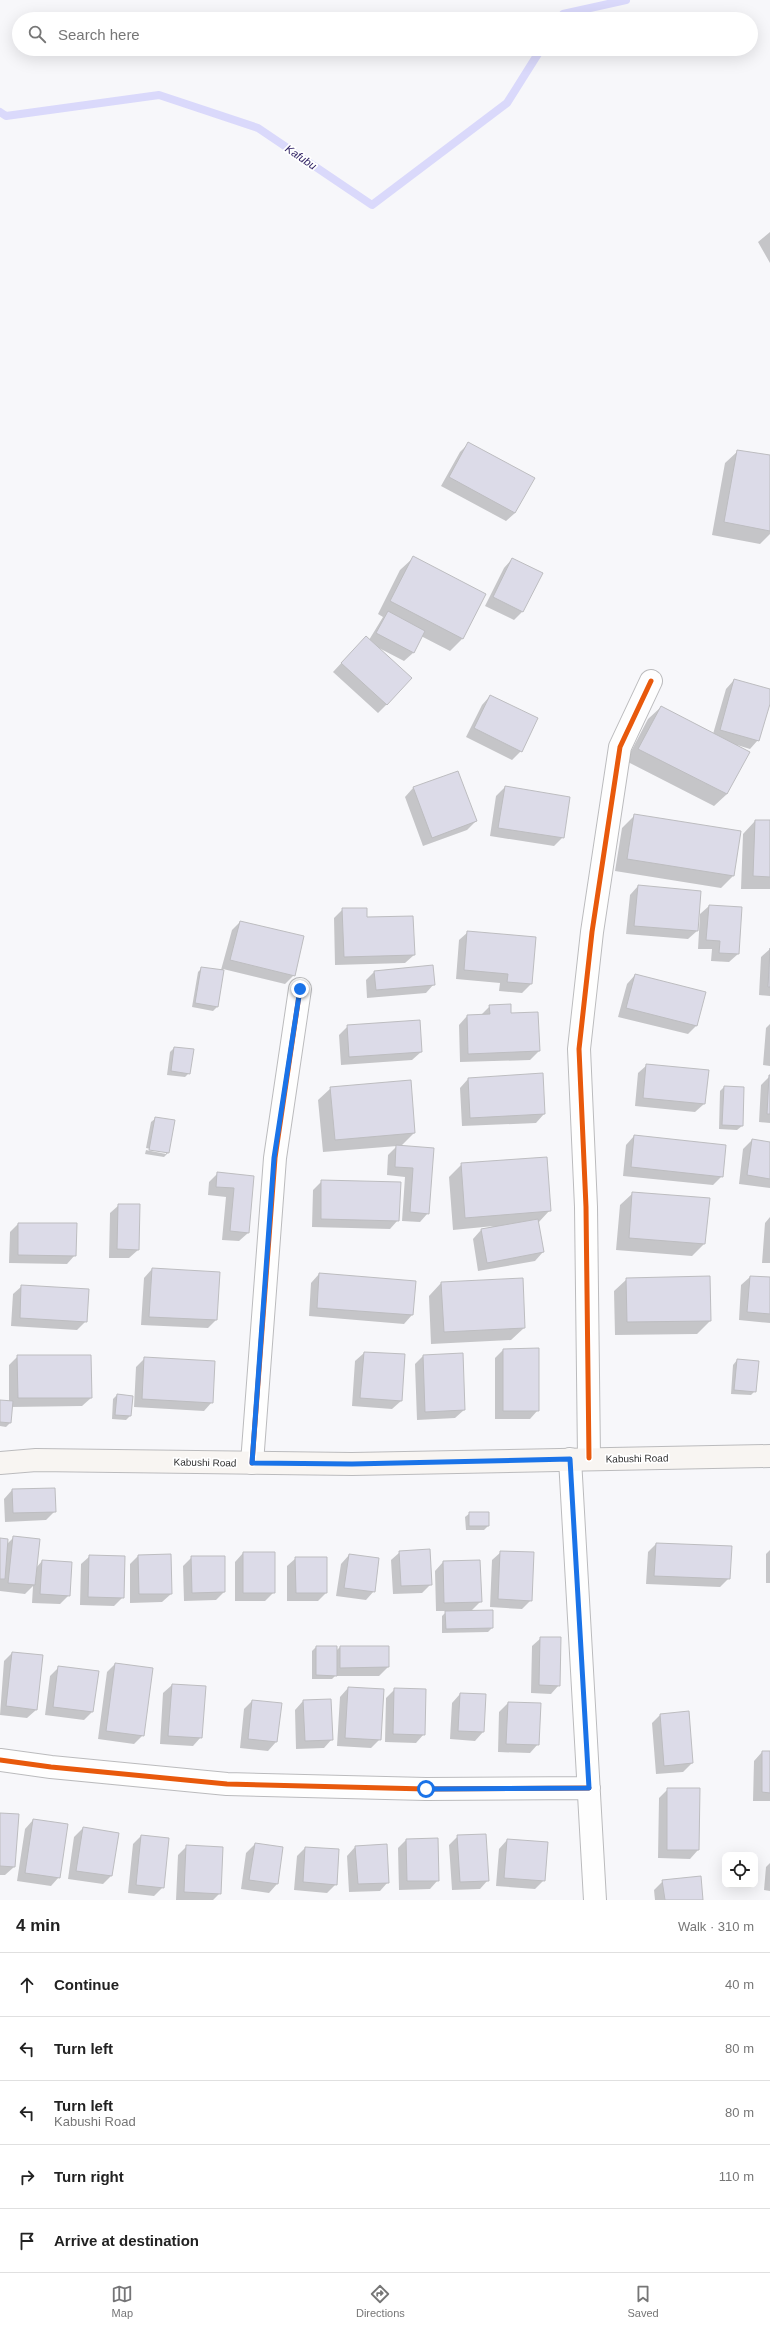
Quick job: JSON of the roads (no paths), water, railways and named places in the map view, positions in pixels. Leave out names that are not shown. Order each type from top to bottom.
[{"type":"main road","name":"Kabushi Road","points":[[0,1464],[36,1460],[352,1464],[770,1456]]},
{"type":"street","points":[[595,1900],[589,1788],[579,1459],[586,1207],[579,1049],[592,932],[620,747],[651,681]]},
{"type":"street","points":[[252,1463],[274,1158],[300,989]]},
{"type":"street","points":[[0,1760],[51,1767],[227,1784],[426,1789],[589,1788]]},
{"type":"waterway","name":"Kafubu","points":[[572,12],[626,0]]},
{"type":"waterway","name":"Kafubu","points":[[0,112],[6,116],[159,95],[258,128],[372,205],[507,103],[537,56]]}]
